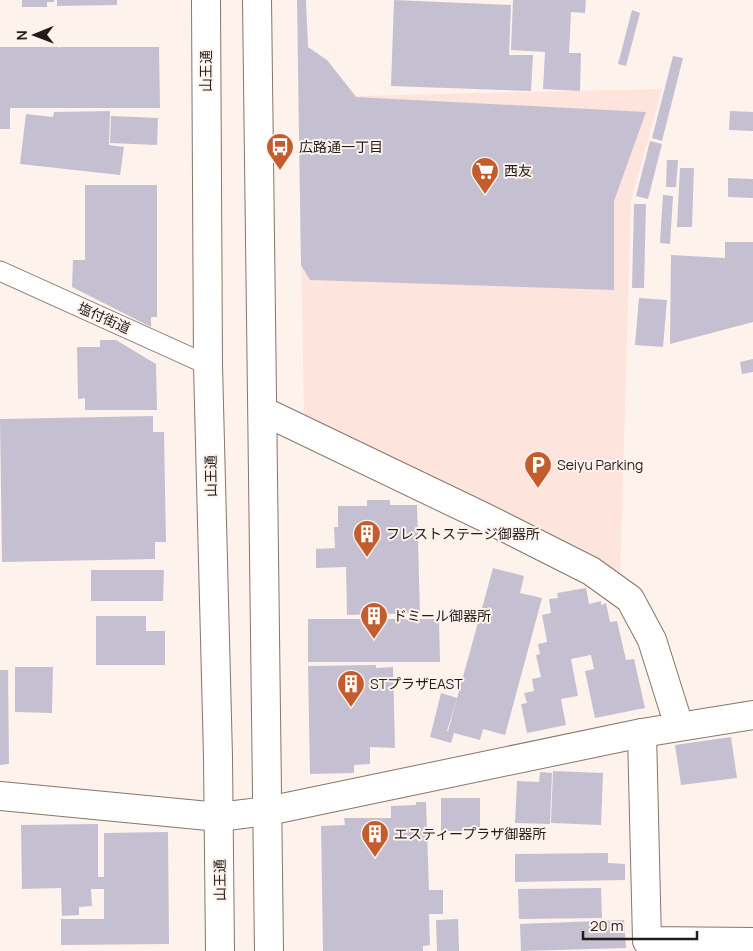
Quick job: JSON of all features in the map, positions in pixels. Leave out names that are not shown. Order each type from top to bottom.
[{"type":"main road","name":"山王通","points":[[206,0],[208,365],[219,816],[220,951]]},
{"type":"main road","points":[[257,0],[269,951]]},
{"type":"main road","points":[[262,411],[591,571],[630,599],[652,640],[679,726]]},
{"type":"main road","points":[[0,796],[219,816],[268,810],[642,733],[753,715]]},
{"type":"main road","points":[[642,733],[648,941],[753,942]]},
{"type":"lane","name":"塩付街道","points":[[0,271],[208,365]]},
{"type":"shaded area","points":[[327,60],[356,96],[662,89],[631,201],[620,577],[601,563],[304,415],[298,82]]},
{"type":"building","points":[[22,0],[54,0],[54,2],[47,2],[47,7],[22,7]]},
{"type":"building","points":[[57,0],[117,0],[117,5],[57,6]]},
{"type":"building","points":[[297,0],[306,0],[308,47],[327,60],[356,97],[646,112],[614,201],[614,290],[310,280],[301,265]]},
{"type":"building","points":[[394,0],[511,5],[509,55],[533,55],[531,91],[391,86]]},
{"type":"building","points":[[513,0],[586,0],[585,13],[571,12],[569,53],[581,53],[580,91],[543,89],[545,52],[511,50]]},
{"type":"building","points":[[632,10],[640,13],[626,66],[618,64]]},
{"type":"building","points":[[0,47],[159,47],[160,108],[10,108],[10,129],[0,129]]},
{"type":"building","points":[[673,56],[683,58],[662,141],[652,138]]},
{"type":"building","points":[[110,111],[109,145],[124,147],[120,175],[20,164],[26,114],[53,117],[54,112]]},
{"type":"building","points":[[730,111],[753,112],[753,131],[729,130]]},
{"type":"building","points":[[111,116],[158,118],[157,145],[110,143]]},
{"type":"building","points":[[650,141],[662,144],[648,199],[636,196]]},
{"type":"building","points":[[667,160],[678,160],[676,187],[666,187]]},
{"type":"building","points":[[680,168],[694,168],[692,227],[677,227]]},
{"type":"building","points":[[728,178],[753,179],[753,198],[728,197]]},
{"type":"building","points":[[85,185],[157,185],[157,317],[151,317],[151,327],[72,287],[73,260],[85,260]]},
{"type":"building","points":[[663,195],[673,196],[670,244],[660,243]]},
{"type":"building","points":[[634,204],[646,204],[644,288],[632,288]]},
{"type":"building","points":[[725,242],[753,242],[753,322],[670,344],[671,255],[725,258]]},
{"type":"building","points":[[639,298],[667,300],[663,347],[635,345]]},
{"type":"building","points":[[100,340],[116,340],[156,364],[157,410],[85,410],[85,398],[78,399],[77,347],[100,347]]},
{"type":"building","points":[[753,359],[753,372],[742,374],[740,362]]},
{"type":"building","points":[[153,416],[153,432],[164,432],[166,542],[155,542],[155,559],[2,562],[0,419]]},
{"type":"building","name":"フレストステージ御器所","points":[[367,500],[390,500],[390,505],[417,505],[420,613],[347,615],[346,567],[316,568],[316,549],[335,548],[334,527],[338,527],[338,506],[367,506]]},
{"type":"building","points":[[493,568],[524,576],[520,593],[542,598],[505,735],[483,729],[480,740],[454,733],[451,743],[430,737],[441,693],[457,698],[448,731]]},
{"type":"building","points":[[91,570],[164,570],[163,601],[91,601]]},
{"type":"building","points":[[586,588],[589,604],[601,601],[601,605],[606,603],[610,622],[617,621],[626,660],[634,659],[645,708],[595,718],[585,671],[594,669],[591,655],[571,659],[578,696],[561,699],[566,725],[527,733],[521,704],[527,703],[524,693],[534,691],[532,679],[541,677],[536,655],[540,654],[538,644],[547,642],[542,615],[551,613],[549,599],[558,598],[557,593]]},
{"type":"building","points":[[96,616],[146,616],[146,631],[165,631],[165,665],[96,665]]},
{"type":"building","name":"ドミール御器所","points":[[308,619],[439,619],[440,662],[308,662]]},
{"type":"building","name":"STプラザEAST","points":[[376,665],[376,668],[393,667],[395,748],[370,747],[370,764],[354,765],[354,773],[310,774],[308,666]]},
{"type":"building","points":[[15,667],[53,667],[52,713],[15,712]]},
{"type":"building","points":[[0,670],[8,670],[9,764],[0,765]]},
{"type":"building","points":[[731,737],[737,778],[681,785],[675,745]]},
{"type":"building","points":[[553,771],[603,773],[601,825],[551,823]]},
{"type":"building","points":[[540,772],[552,773],[550,824],[515,823],[517,781],[539,782]]},
{"type":"building","points":[[441,798],[480,798],[480,831],[441,831]]},
{"type":"building","name":"エスティープラザ御器所","points":[[416,802],[426,802],[429,890],[443,890],[443,914],[429,914],[430,945],[423,946],[423,951],[323,951],[321,826],[345,825],[344,818],[391,818],[391,806],[416,805]]},
{"type":"building","points":[[98,824],[98,877],[104,877],[104,833],[168,832],[169,944],[61,945],[61,919],[104,919],[104,889],[91,889],[92,906],[79,907],[79,915],[62,916],[61,888],[22,889],[21,825]]},
{"type":"building","points":[[608,853],[608,863],[625,864],[625,880],[515,882],[515,854]]},
{"type":"building","points":[[601,888],[602,918],[519,919],[518,889]]},
{"type":"building","points":[[458,919],[459,951],[437,951],[436,920]]},
{"type":"building","points":[[624,920],[626,948],[521,951],[520,924]]},
{"type":"place","name":"広路通一丁目","points":[[280,171]]},
{"type":"place","name":"西友","points":[[485,195]]},
{"type":"place","name":"Seiyu Parking","points":[[538,489]]},
{"type":"place","name":"フレストステージ御器所","points":[[367,558]]},
{"type":"place","name":"ドミール御器所","points":[[374,640]]},
{"type":"place","name":"STプラザEAST","points":[[351,708]]},
{"type":"place","name":"エスティープラザ御器所","points":[[375,858]]}]
